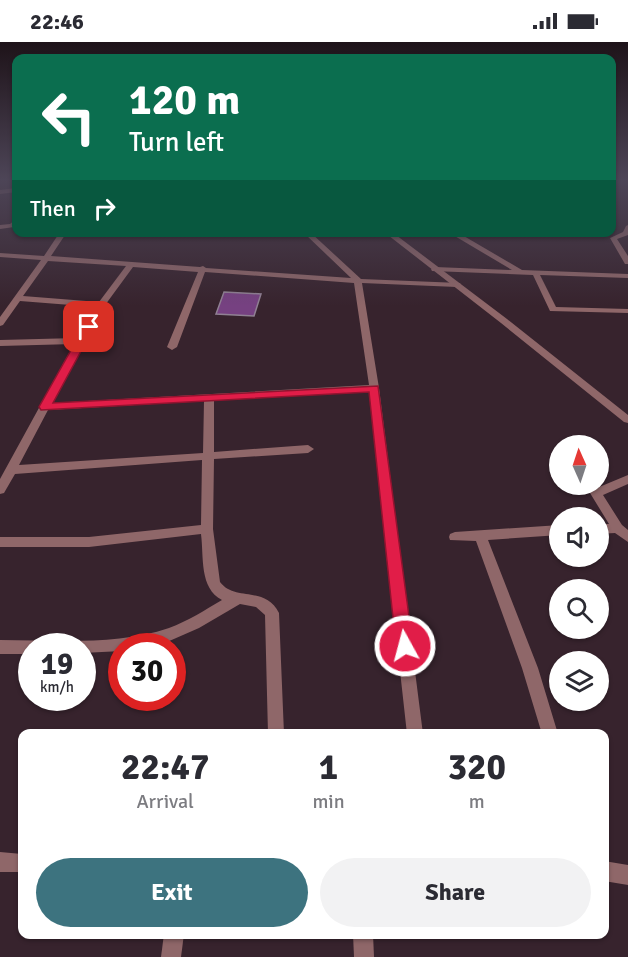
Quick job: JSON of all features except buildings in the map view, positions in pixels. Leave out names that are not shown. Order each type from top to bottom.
[{"type":"street","points":[[6,233],[12,226]]},
{"type":"street","points":[[616,237],[626,233],[628,227]]},
{"type":"street","points":[[0,323],[60,237]]},
{"type":"street","points":[[311,237],[357,279],[374,388],[414,729]]},
{"type":"street","points":[[393,237],[628,420]]},
{"type":"street","points":[[460,237],[521,272]]},
{"type":"street","points":[[616,237],[613,238],[628,262]]},
{"type":"street","points":[[0,255],[457,285]]},
{"type":"street","points":[[0,490],[81,341],[102,305],[132,263]]},
{"type":"street","points":[[172,347],[203,268]]},
{"type":"street","points":[[435,269],[628,276]]},
{"type":"street","points":[[535,272],[553,309],[628,312]]},
{"type":"street","points":[[18,298],[102,305]]},
{"type":"street","points":[[0,343],[81,341]]},
{"type":"street","points":[[45,407],[374,388]]},
{"type":"street","points":[[209,398],[207,529],[213,584],[217,592],[237,599],[256,600],[268,605],[272,613],[276,729]]},
{"type":"street","points":[[11,470],[308,449]]},
{"type":"street","points":[[628,479],[596,493],[618,528],[628,537]]},
{"type":"street","points":[[609,528],[618,528]]},
{"type":"street","points":[[0,542],[89,542],[207,529]]},
{"type":"street","points":[[455,537],[549,531]]},
{"type":"street","points":[[480,536],[530,668],[548,729]]},
{"type":"street","points":[[0,647],[128,643],[165,636],[198,622],[237,599]]},
{"type":"street","points":[[0,862],[18,863]]},
{"type":"street","points":[[609,872],[628,876]]},
{"type":"street","points":[[171,957],[173,939]]},
{"type":"street","points":[[363,939],[364,957]]},
{"type":"route","points":[[89,327],[45,407],[374,388],[405,646]]}]
